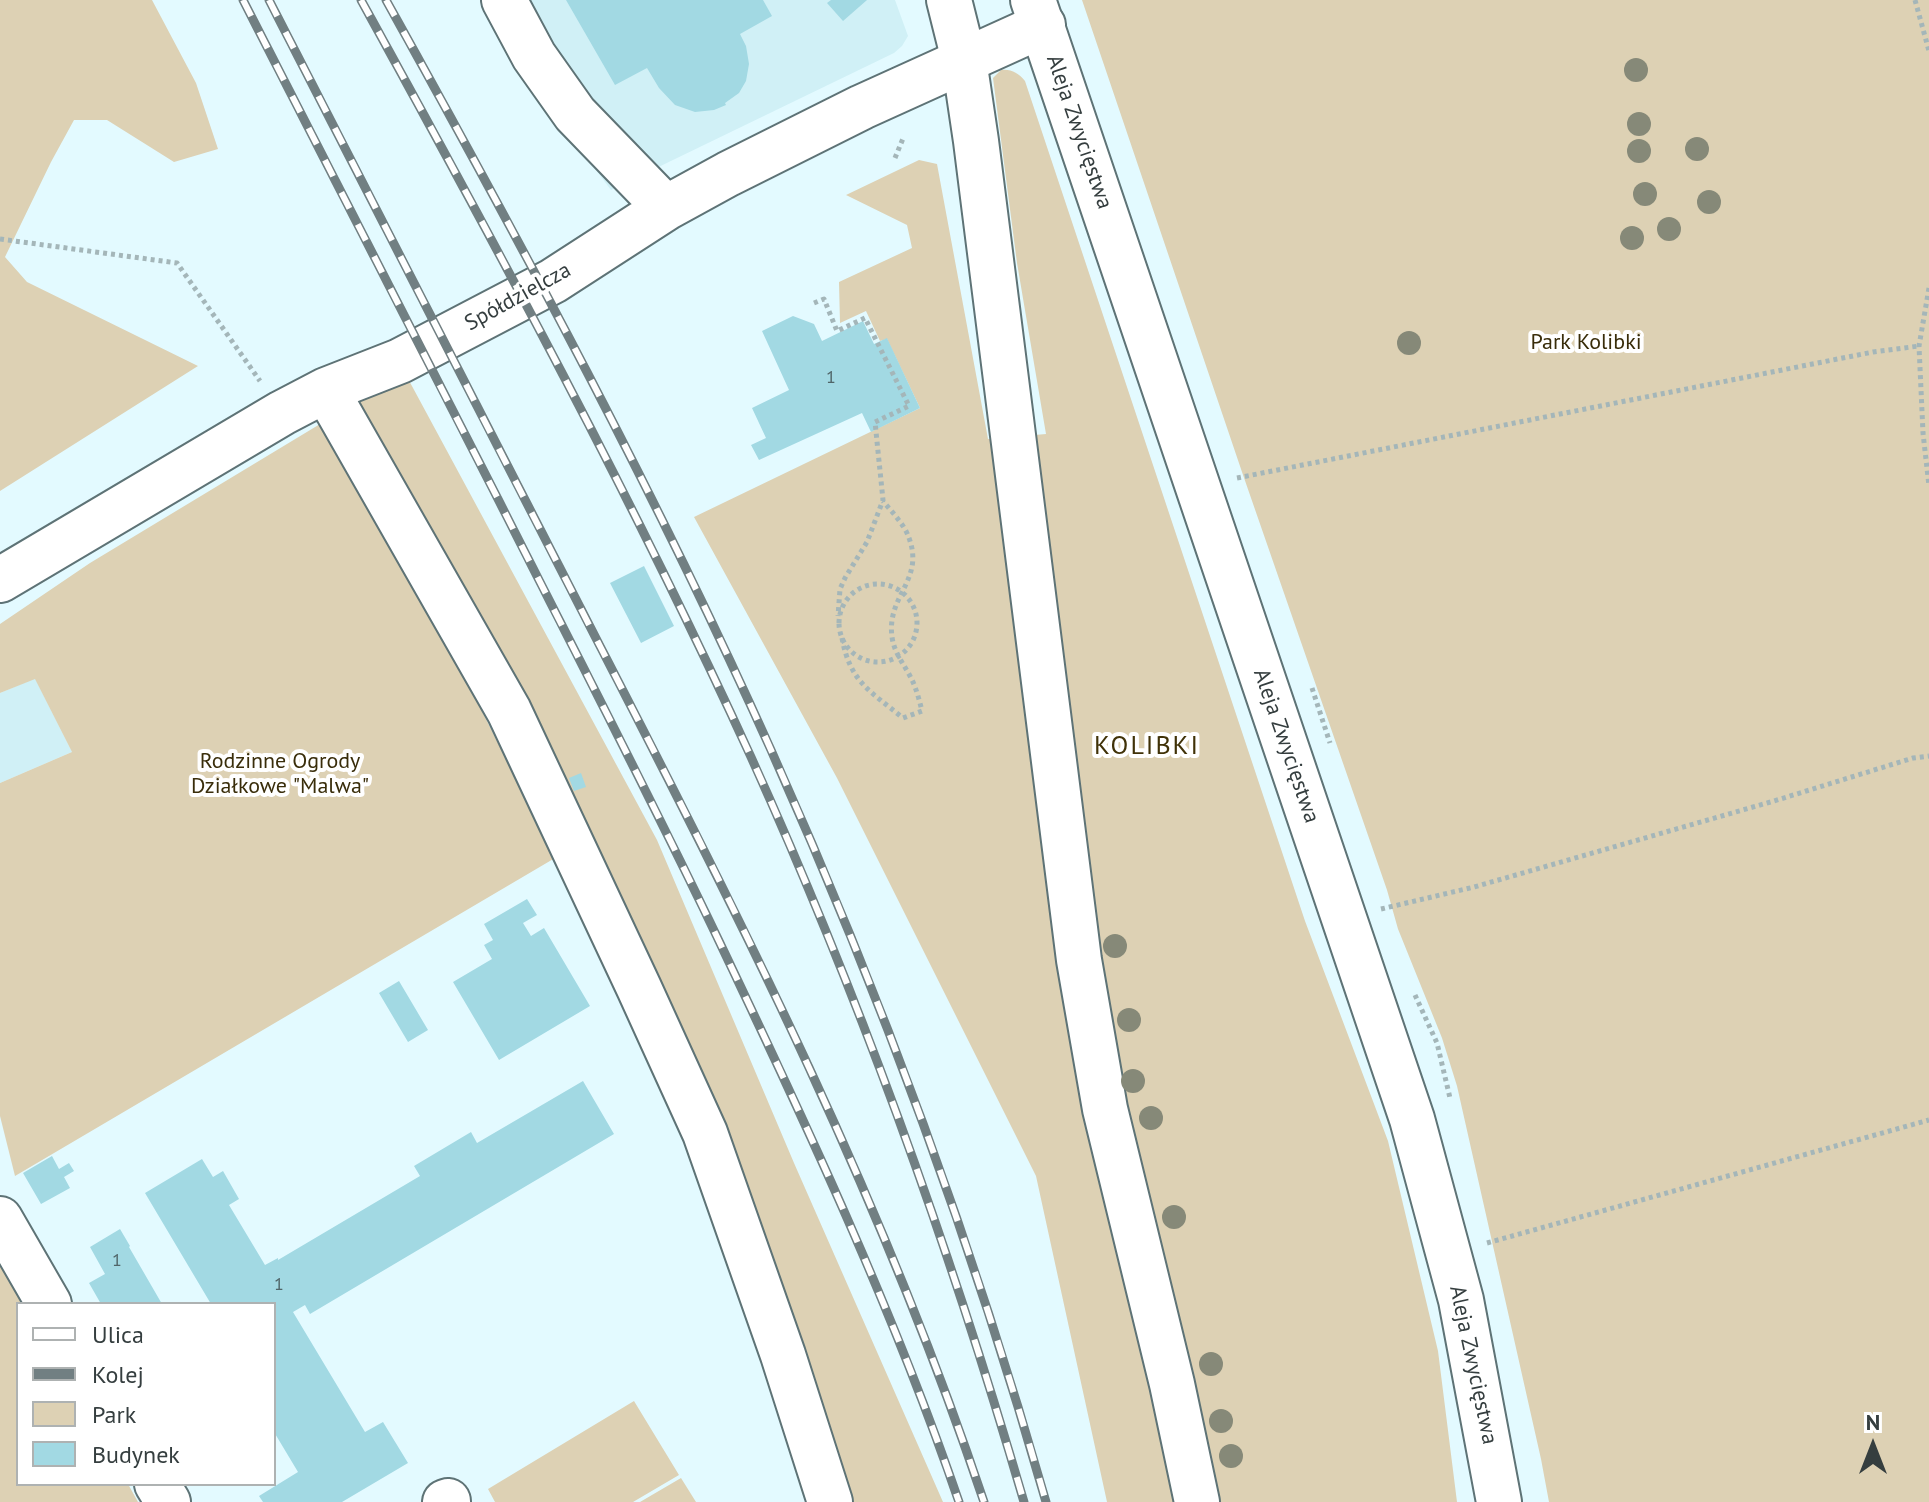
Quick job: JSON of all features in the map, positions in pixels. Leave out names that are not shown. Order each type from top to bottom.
[{"type":"main road","points":[[504,0],[534,56],[575,114],[666,208]]},
{"type":"main road","points":[[949,0],[964,60],[978,157],[1079,960],[1105,1109],[1172,1384],[1197,1502]]},
{"type":"main road","name":"Spółdzielcza","points":[[0,580],[282,413],[326,390],[400,361],[553,281],[666,208],[804,135],[964,60],[1038,12]]},
{"type":"main road","name":"Aleja Zwycięstwa","points":[[1038,12],[1412,1119],[1461,1300],[1499,1502]]},
{"type":"main road","points":[[326,390],[509,711],[646,1002],[705,1133],[783,1355],[830,1502]]},
{"type":"main road","points":[[0,1219],[48,1302]]},
{"type":"path","points":[[1915,0],[1929,51]]},
{"type":"path","points":[[895,158],[904,136]]},
{"type":"path","points":[[0,239],[177,263],[282,413]]},
{"type":"path","points":[[1929,288],[1919,346],[1929,486]]},
{"type":"path","points":[[814,303],[824,299],[837,331],[865,318],[909,406],[875,422],[883,500],[867,542],[840,589],[838,616],[839,632],[846,646],[858,657],[873,663],[898,657],[913,641],[917,627],[916,613],[910,599],[885,584],[869,585],[855,591],[838,616]]},
{"type":"path","points":[[1237,478],[1873,352],[1919,346]]},
{"type":"path","points":[[842,638],[846,659],[855,677],[865,687],[903,718],[922,711],[918,695],[894,650],[891,628],[894,608],[912,572],[914,553],[901,522],[883,500]]},
{"type":"path","points":[[1376,910],[1474,887],[1913,758],[1929,756]]},
{"type":"path","points":[[1480,1245],[1929,1120]]},
{"type":"shaded area","points":[[489,0],[895,0],[908,36],[894,53],[611,190],[549,108]]},
{"type":"shaded area","points":[[35,678],[72,752],[0,783],[0,693]]},
{"type":"green space","points":[[0,0],[152,0],[196,83],[218,149],[174,162],[107,120],[74,120],[5,257],[27,282],[198,366],[0,491]]},
{"type":"green space","name":"Park Kolibki","points":[[1082,0],[1929,0],[1929,1502],[1549,1502],[1457,1086],[1442,1038],[1398,929]]},
{"type":"green space","points":[[1001,70],[1014,72],[1025,81],[1305,921],[1388,1141],[1438,1351],[1457,1502],[1107,1502],[1036,1176],[837,778],[694,517],[920,408],[887,339],[880,341],[866,311],[840,323],[839,282],[912,248],[907,225],[846,195],[919,160],[937,164],[988,439],[1046,434],[1017,263],[993,78]]},
{"type":"green space","points":[[406,375],[657,840],[943,1502],[838,1502],[727,1171],[343,410]]},
{"type":"green space","name":"Rodzinne Ogrody Działkowe \"Malwa\"","points":[[335,415],[555,858],[15,1176],[0,1116],[0,783],[72,752],[35,679],[0,693],[0,624],[90,563]]},
{"type":"green space","points":[[0,1257],[26,1302],[16,1302],[16,1486],[129,1486],[138,1502],[0,1502]]},
{"type":"green space","points":[[634,1401],[679,1475],[633,1502],[495,1502],[488,1489]]},
{"type":"green space","points":[[681,1478],[696,1502],[640,1502]]},
{"type":"building","points":[[566,0],[763,0],[772,16],[740,34],[749,64],[746,81],[739,93],[726,105],[695,112],[675,105],[659,88],[647,68],[615,85]]},
{"type":"building","points":[[831,0],[867,0],[843,21],[827,3]]},
{"type":"building","points":[[793,316],[814,324],[822,341],[863,321],[874,344],[887,338],[920,408],[871,432],[862,413],[759,460],[751,445],[766,438],[752,408],[789,390],[762,331]]},
{"type":"building","points":[[644,566],[674,626],[641,643],[610,583]]},
{"type":"building","points":[[581,773],[586,787],[574,791],[569,778]]},
{"type":"building","points":[[527,899],[537,915],[523,923],[531,936],[544,928],[590,1006],[499,1060],[453,982],[492,959],[484,945],[493,940],[484,924]]},
{"type":"building","points":[[399,981],[428,1030],[408,1042],[379,993]]},
{"type":"building","points":[[583,1081],[614,1134],[310,1314],[305,1305],[293,1312],[365,1432],[383,1422],[408,1463],[342,1502],[263,1502],[259,1496],[298,1472],[276,1435],[276,1302],[210,1302],[145,1193],[202,1159],[213,1177],[223,1171],[239,1199],[229,1205],[265,1265],[420,1176],[414,1166],[471,1132],[477,1143]]},
{"type":"building","points":[[52,1156],[59,1169],[69,1163],[74,1171],[64,1177],[70,1188],[41,1204],[23,1173]]},
{"type":"building","points":[[120,1229],[161,1302],[100,1302],[89,1283],[105,1274],[90,1247]]},
{"type":"railway","points":[[243,0],[610,719],[719,941],[816,1148],[877,1288],[959,1502]]},
{"type":"railway","points":[[269,0],[759,962],[857,1174],[945,1391],[984,1502]]},
{"type":"railway","points":[[361,0],[563,375],[660,565],[751,757],[829,939],[901,1125],[965,1312],[1024,1502]]},
{"type":"railway","points":[[386,0],[635,465],[771,750],[850,934],[922,1121],[988,1310],[1046,1502]]},
{"type":"district","name":"KOLIBKI","points":[[1147,747]]}]
